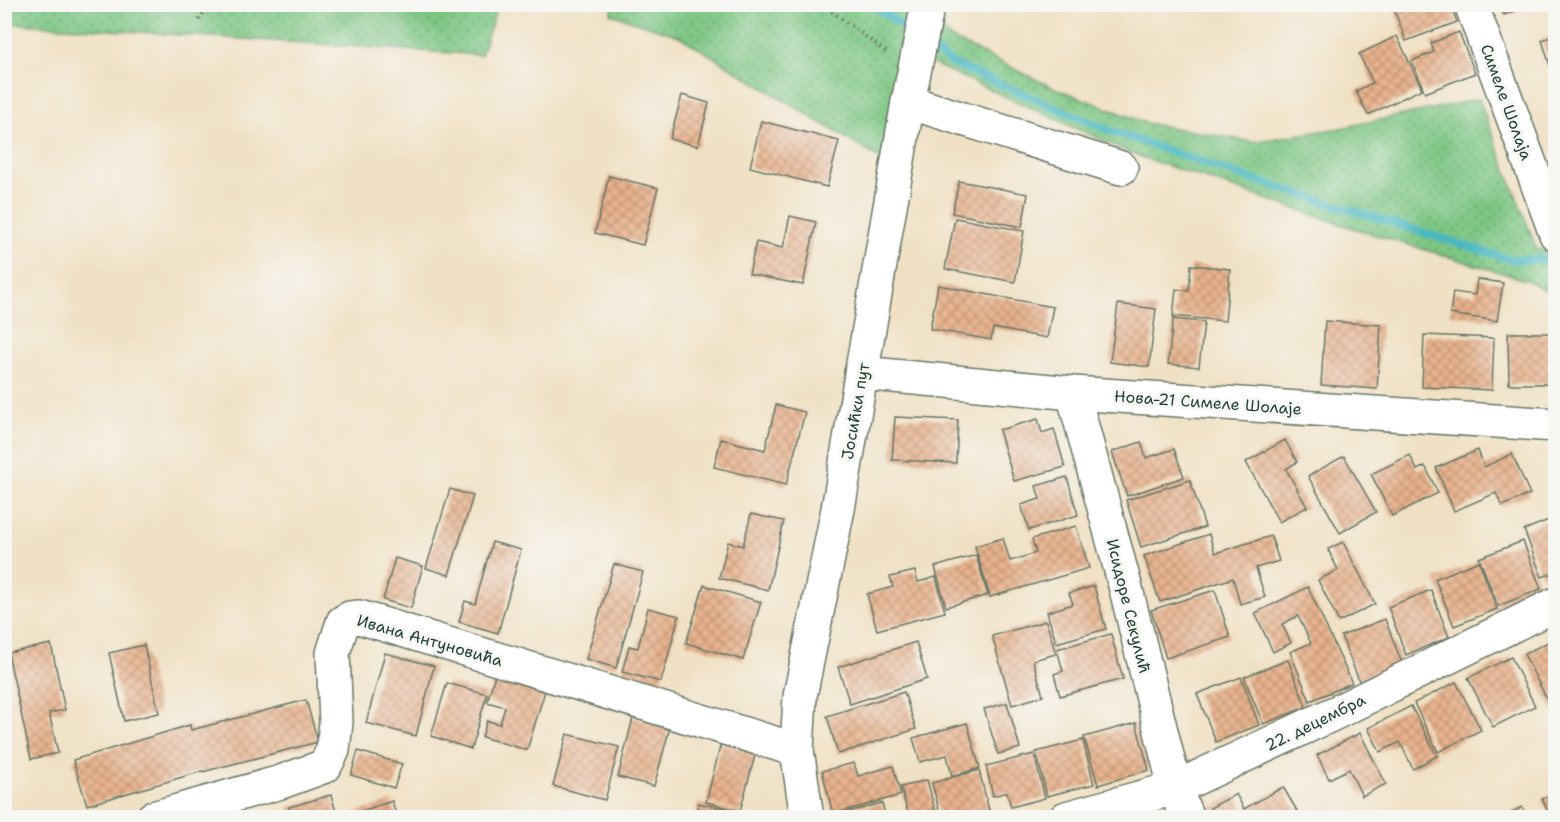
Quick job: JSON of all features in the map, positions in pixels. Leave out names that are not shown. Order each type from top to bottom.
[{"type":"street","name":"Јосићки пут","points":[[807,818],[797,750],[800,696],[838,509],[913,76],[928,4]]},
{"type":"street","name":"Симеле Шолаја","points":[[1470,4],[1556,234]]},
{"type":"street","points":[[913,76],[1121,168]]},
{"type":"street","name":"Нова-21 Симеле Шолаје","points":[[861,373],[1073,393],[1556,424]]},
{"type":"street","name":"Исидоре Секулић","points":[[1073,393],[1181,803]]},
{"type":"street","name":"22. децембра","points":[[1066,818],[1181,803],[1333,714],[1556,604]]},
{"type":"street","name":"Ивана Антуновића","points":[[153,818],[281,782],[325,766],[333,750],[336,722],[333,653],[343,622],[350,618],[371,621],[797,750]]},
{"type":"path","points":[[199,20],[209,4]]},
{"type":"path","points":[[822,4],[913,76]]},
{"type":"green space","points":[[614,4],[917,5],[952,39],[1052,87],[1146,123],[1253,142],[1340,128],[1479,99],[1537,250],[1555,247],[1555,296],[1529,281],[1349,227],[1135,155],[920,58],[900,171],[679,36],[611,14]]},
{"type":"green space","points":[[4,5],[498,5],[481,55],[5,23]]},
{"type":"building","points":[[1392,4],[1450,4],[1457,22],[1406,41]]},
{"type":"building","points":[[1500,4],[1530,4],[1530,5],[1504,15]]},
{"type":"building","points":[[1459,32],[1475,73],[1425,93],[1412,61],[1434,52],[1431,43]]},
{"type":"building","points":[[1556,35],[1556,82],[1555,82],[1542,40]]},
{"type":"building","points":[[1397,36],[1422,89],[1368,115],[1356,91],[1373,83],[1359,54]]},
{"type":"building","points":[[682,95],[709,103],[698,146],[670,139]]},
{"type":"building","points":[[761,121],[839,141],[827,187],[750,167]]},
{"type":"building","points":[[609,176],[658,188],[643,245],[595,233]]},
{"type":"building","points":[[959,181],[1028,194],[1022,227],[952,213]]},
{"type":"building","points":[[790,216],[816,222],[803,285],[749,274],[756,242],[783,248]]},
{"type":"building","points":[[955,218],[1024,231],[1015,282],[945,269]]},
{"type":"building","points":[[1191,265],[1230,269],[1225,321],[1173,316],[1176,289],[1189,291]]},
{"type":"building","points":[[1477,279],[1503,283],[1497,321],[1450,314],[1453,292],[1475,295]]},
{"type":"building","points":[[938,285],[1053,307],[1047,338],[993,328],[991,340],[930,329]]},
{"type":"building","points":[[1118,304],[1156,309],[1149,367],[1110,362]]},
{"type":"building","points":[[1173,319],[1204,322],[1199,367],[1168,364]]},
{"type":"building","points":[[1325,321],[1381,325],[1377,389],[1321,385]]},
{"type":"building","points":[[1508,333],[1556,333],[1556,384],[1509,384]]},
{"type":"building","points":[[1424,335],[1494,338],[1492,390],[1422,387]]},
{"type":"building","points":[[776,405],[805,412],[786,485],[714,467],[721,439],[765,450]]},
{"type":"building","points":[[895,417],[958,420],[956,463],[892,460]]},
{"type":"building","points":[[1038,419],[1042,433],[1054,429],[1065,467],[1014,481],[999,430]]},
{"type":"building","points":[[1285,440],[1297,462],[1286,469],[1307,507],[1279,522],[1246,462]]},
{"type":"building","points":[[1141,442],[1146,458],[1174,449],[1184,477],[1127,496],[1112,452]]},
{"type":"building","points":[[1478,450],[1484,467],[1512,454],[1530,494],[1502,506],[1496,493],[1454,511],[1436,468]]},
{"type":"building","points":[[1410,455],[1417,470],[1425,466],[1438,493],[1392,516],[1371,474]]},
{"type":"building","points":[[1344,456],[1376,512],[1340,533],[1308,476]]},
{"type":"building","points":[[1067,477],[1078,515],[1029,530],[1021,505],[1040,499],[1036,486]]},
{"type":"building","points":[[1190,480],[1205,527],[1141,547],[1126,500]]},
{"type":"building","points":[[450,489],[473,496],[449,575],[426,568]]},
{"type":"building","points":[[751,514],[784,521],[768,590],[719,578],[728,542],[743,546]]},
{"type":"building","points":[[1556,517],[1556,572],[1542,577],[1524,530]]},
{"type":"building","points":[[1076,526],[1089,568],[990,597],[975,546],[1003,538],[1010,561],[1036,553],[1032,539]]},
{"type":"building","points":[[1209,534],[1215,553],[1271,536],[1279,561],[1256,568],[1265,597],[1240,604],[1233,578],[1160,602],[1144,556]]},
{"type":"building","points":[[1523,541],[1541,589],[1498,606],[1479,558]]},
{"type":"building","points":[[492,542],[521,550],[498,633],[459,622],[465,601],[475,604]]},
{"type":"building","points":[[1343,542],[1375,604],[1339,622],[1318,580],[1338,570],[1328,549]]},
{"type":"building","points":[[976,555],[988,595],[946,607],[935,567]]},
{"type":"building","points":[[395,558],[423,566],[411,608],[383,600]]},
{"type":"building","points":[[1479,561],[1497,609],[1454,626],[1435,579]]},
{"type":"building","points":[[614,564],[643,572],[616,668],[586,659]]},
{"type":"building","points":[[915,571],[918,582],[936,577],[945,612],[877,630],[867,594],[893,587],[890,577]]},
{"type":"building","points":[[704,585],[761,602],[743,660],[686,643]]},
{"type":"building","points":[[1094,586],[1106,629],[1056,643],[1047,612],[1073,604],[1069,593]]},
{"type":"building","points":[[1308,587],[1352,683],[1310,701],[1290,652],[1311,643],[1298,616],[1282,624],[1291,643],[1273,652],[1255,613]]},
{"type":"building","points":[[1215,590],[1230,637],[1166,658],[1151,610]]},
{"type":"building","points":[[1431,590],[1449,637],[1406,655],[1388,607]]},
{"type":"building","points":[[648,608],[679,616],[661,682],[622,672],[629,646],[638,648]]},
{"type":"building","points":[[1385,619],[1403,666],[1360,683],[1341,636]]},
{"type":"building","points":[[1046,621],[1056,654],[1033,660],[1043,696],[1012,705],[992,636]]},
{"type":"building","points":[[1111,634],[1123,679],[1060,696],[1054,674],[1063,671],[1057,649]]},
{"type":"building","points":[[1556,638],[1556,717],[1524,654]]},
{"type":"building","points":[[916,642],[927,679],[850,704],[838,667]]},
{"type":"building","points":[[51,644],[65,710],[49,713],[58,753],[31,759],[8,653]]},
{"type":"building","points":[[144,645],[159,713],[124,721],[109,653]]},
{"type":"building","points":[[385,653],[434,666],[416,736],[366,723]]},
{"type":"building","points":[[1511,657],[1535,706],[1493,727],[1468,678]]},
{"type":"building","points":[[1288,660],[1306,707],[1263,724],[1244,677]]},
{"type":"building","points":[[495,675],[545,691],[527,750],[482,737],[487,721],[500,724],[505,707],[487,702]]},
{"type":"building","points":[[1241,677],[1259,725],[1216,742],[1197,694]]},
{"type":"building","points":[[1456,682],[1481,730],[1438,752],[1414,703]]},
{"type":"building","points":[[447,683],[487,694],[471,749],[431,736]]},
{"type":"building","points":[[904,692],[916,729],[838,754],[827,716]]},
{"type":"building","points":[[306,700],[318,742],[203,771],[87,805],[73,760],[190,725],[191,730]]},
{"type":"building","points":[[1007,703],[1020,748],[998,754],[984,709]]},
{"type":"building","points":[[1411,706],[1437,756],[1413,769],[1400,742],[1380,752],[1368,728]]},
{"type":"building","points":[[633,718],[670,727],[654,786],[618,777]]},
{"type":"building","points":[[967,723],[980,768],[952,776],[947,755],[920,762],[913,738]]},
{"type":"building","points":[[1136,723],[1149,770],[1098,785],[1084,737]]},
{"type":"building","points":[[1360,733],[1386,784],[1362,796],[1349,769],[1329,779],[1317,755]]},
{"type":"building","points":[[567,734],[619,747],[605,800],[553,786]]},
{"type":"building","points":[[1083,740],[1094,784],[1047,796],[1036,752]]},
{"type":"building","points":[[721,743],[756,752],[740,811],[706,802]]},
{"type":"building","points":[[358,751],[402,764],[394,788],[351,775]]},
{"type":"building","points":[[1034,754],[1045,798],[1011,807],[1007,792],[993,796],[986,766]]},
{"type":"building","points":[[854,763],[858,776],[893,766],[901,795],[833,814],[822,771]]},
{"type":"building","points":[[979,770],[990,814],[977,818],[941,818],[932,783]]},
{"type":"building","points":[[927,780],[937,818],[909,818],[901,787]]},
{"type":"building","points":[[1283,787],[1300,816],[1298,818],[1215,818],[1210,808],[1236,794],[1244,809]]},
{"type":"building","points":[[1556,792],[1556,818],[1551,818],[1542,799]]},
{"type":"building","points":[[331,795],[338,818],[292,818],[289,807]]},
{"type":"building","points":[[392,801],[397,818],[353,818],[352,814]]},
{"type":"building","points":[[698,803],[740,812],[739,818],[695,818]]},
{"type":"building","points":[[882,803],[886,818],[850,818],[848,812]]},
{"type":"building","points":[[1522,807],[1528,818],[1502,818]]},
{"type":"building","points":[[278,812],[279,818],[262,818],[262,817]]},
{"type":"waterway","points":[[872,4],[914,35]]},
{"type":"waterway","points":[[927,45],[953,64],[1111,131],[1251,179],[1509,259],[1556,260]]}]
